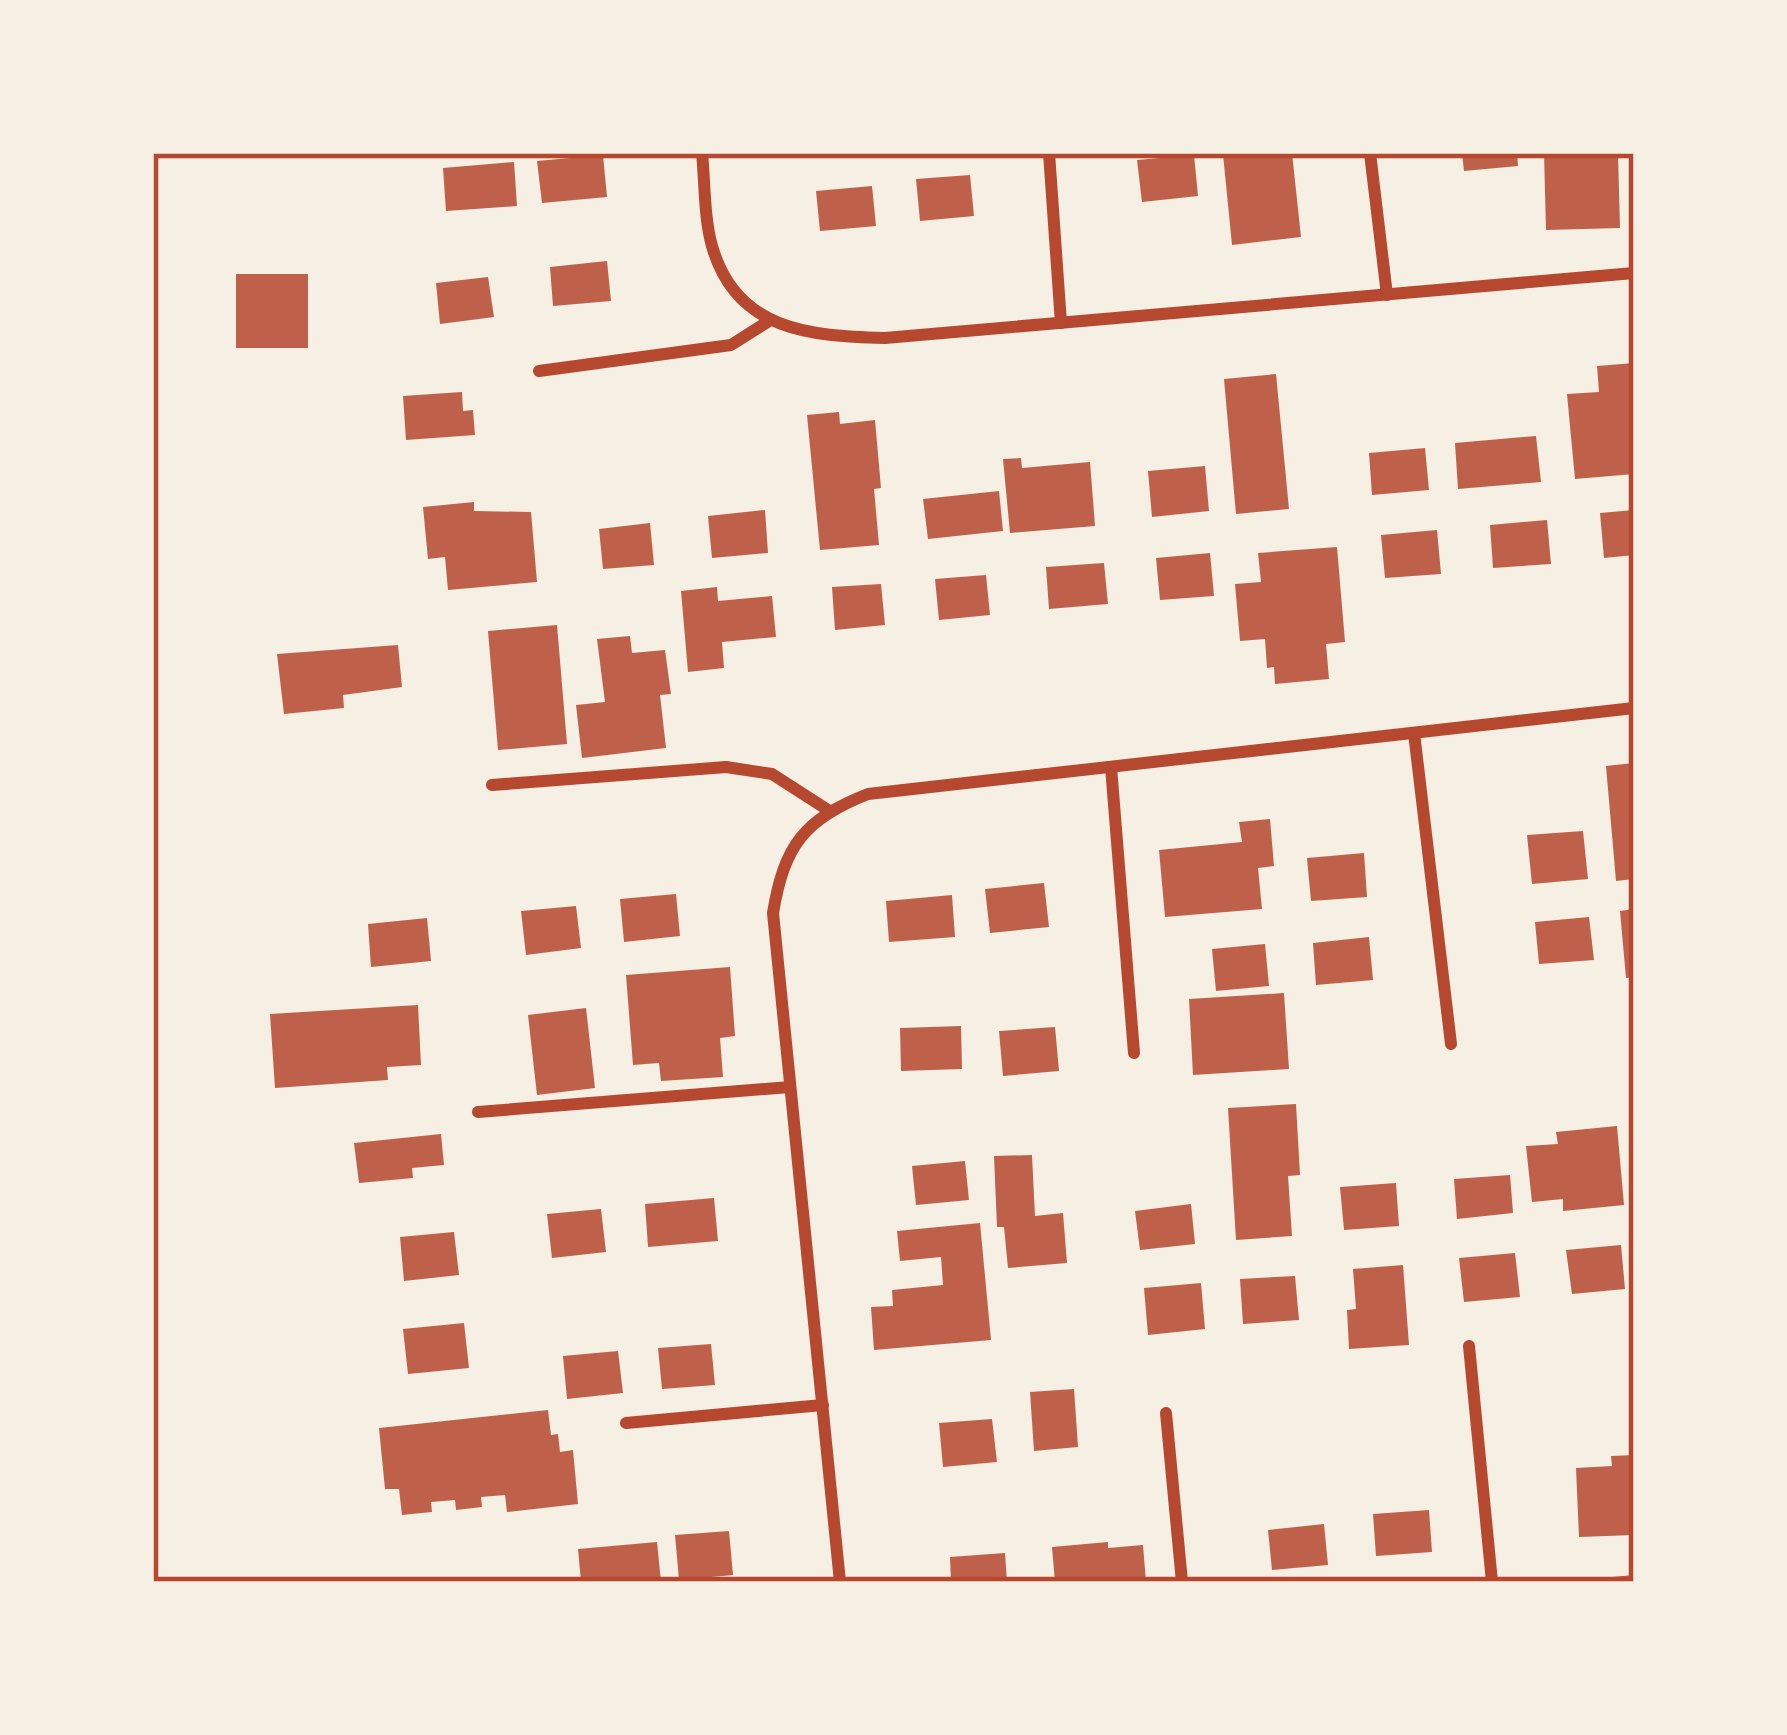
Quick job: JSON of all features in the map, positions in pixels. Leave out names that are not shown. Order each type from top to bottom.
[{"type":"street","points":[[702,153],[711,246],[733,292],[769,321],[820,336],[885,338],[1634,273]]},
{"type":"street","points":[[1049,153],[1061,323]]},
{"type":"street","points":[[1370,153],[1387,295]]},
{"type":"street","points":[[539,371],[731,344],[769,321]]},
{"type":"street","points":[[840,1582],[773,913],[780,870],[799,838],[828,810],[868,794],[1634,708]]},
{"type":"street","points":[[1414,733],[1451,1044]]},
{"type":"street","points":[[492,785],[726,767],[772,774],[828,810]]},
{"type":"street","points":[[1111,767],[1134,1053]]},
{"type":"street","points":[[478,1112],[790,1087]]},
{"type":"street","points":[[1469,1346],[1492,1582]]},
{"type":"street","points":[[626,1423],[823,1405]]},
{"type":"street","points":[[1166,1413],[1182,1582]]},
{"type":"building","points":[[1292,153],[1301,237],[1232,245],[1223,154]]},
{"type":"building","points":[[1462,153],[1517,153],[1518,166],[1464,171]]},
{"type":"building","points":[[1544,153],[1618,153],[1620,228],[1546,230]]},
{"type":"building","points":[[603,155],[607,197],[542,203],[537,161]]},
{"type":"building","points":[[1194,155],[1198,196],[1142,202],[1137,160]]},
{"type":"building","points":[[514,162],[517,206],[446,211],[443,168]]},
{"type":"building","points":[[970,175],[974,216],[920,221],[916,179]]},
{"type":"building","points":[[872,186],[876,226],[820,231],[816,191]]},
{"type":"building","points":[[607,261],[611,301],[553,306],[550,267]]},
{"type":"building","points":[[236,274],[308,274],[308,348],[236,348]]},
{"type":"building","points":[[488,277],[494,317],[440,324],[436,283]]},
{"type":"building","points":[[1634,363],[1634,474],[1575,479],[1567,394],[1599,392],[1597,366]]},
{"type":"building","points":[[1276,374],[1289,509],[1236,514],[1224,379]]},
{"type":"building","points":[[462,392],[463,411],[473,410],[475,435],[406,440],[403,396]]},
{"type":"building","points":[[839,412],[840,424],[875,420],[881,488],[874,489],[879,545],[820,550],[807,415]]},
{"type":"building","points":[[1536,436],[1541,482],[1458,489],[1455,443]]},
{"type":"building","points":[[1425,448],[1429,490],[1372,495],[1369,453]]},
{"type":"building","points":[[1021,458],[1022,468],[1090,462],[1095,526],[1010,533],[1003,459]]},
{"type":"building","points":[[1205,466],[1209,511],[1152,517],[1148,471]]},
{"type":"building","points":[[999,491],[1003,531],[928,539],[923,499]]},
{"type":"building","points":[[474,502],[474,511],[531,512],[537,582],[448,590],[445,557],[428,559],[423,507]]},
{"type":"building","points":[[765,510],[768,553],[712,558],[708,516]]},
{"type":"building","points":[[1634,510],[1634,555],[1604,558],[1600,513]]},
{"type":"building","points":[[1547,520],[1551,564],[1493,568],[1490,525]]},
{"type":"building","points":[[650,523],[654,565],[603,569],[599,529]]},
{"type":"building","points":[[1437,530],[1441,574],[1385,578],[1381,535]]},
{"type":"building","points":[[1337,547],[1345,642],[1326,644],[1329,679],[1275,684],[1274,667],[1267,668],[1265,639],[1240,641],[1235,584],[1261,582],[1258,553]]},
{"type":"building","points":[[1210,553],[1214,596],[1160,600],[1156,558]]},
{"type":"building","points":[[1104,563],[1108,604],[1049,609],[1046,567]]},
{"type":"building","points":[[986,575],[990,615],[939,620],[935,579]]},
{"type":"building","points":[[881,584],[885,625],[835,630],[832,587]]},
{"type":"building","points":[[717,587],[718,601],[772,596],[776,637],[722,642],[724,668],[688,672],[681,591]]},
{"type":"building","points":[[557,625],[567,744],[498,750],[488,631]]},
{"type":"building","points":[[630,636],[632,653],[665,650],[671,694],[660,695],[666,748],[582,758],[576,705],[605,702],[597,639]]},
{"type":"building","points":[[398,645],[402,687],[343,695],[344,708],[284,714],[277,654]]},
{"type":"building","points":[[1634,763],[1634,879],[1616,881],[1606,766]]},
{"type":"building","points":[[1270,819],[1274,866],[1258,868],[1262,909],[1165,917],[1159,850],[1242,842],[1239,822]]},
{"type":"building","points":[[1583,831],[1588,879],[1532,884],[1527,835]]},
{"type":"building","points":[[1364,853],[1367,897],[1311,901],[1307,858]]},
{"type":"building","points":[[1044,883],[1049,927],[990,933],[985,889]]},
{"type":"building","points":[[676,894],[680,936],[624,942],[620,899]]},
{"type":"building","points":[[952,895],[955,937],[889,942],[886,901]]},
{"type":"building","points":[[576,906],[581,948],[526,955],[521,911]]},
{"type":"building","points":[[1634,909],[1634,977],[1626,978],[1620,911]]},
{"type":"building","points":[[1589,917],[1594,960],[1539,964],[1535,922]]},
{"type":"building","points":[[427,918],[431,961],[371,967],[368,924]]},
{"type":"building","points":[[1369,937],[1373,980],[1316,985],[1313,943]]},
{"type":"building","points":[[1265,944],[1269,986],[1216,991],[1212,949]]},
{"type":"building","points":[[730,967],[735,1036],[720,1038],[723,1077],[661,1081],[659,1063],[633,1065],[626,975]]},
{"type":"building","points":[[1284,993],[1289,1069],[1193,1075],[1189,999]]},
{"type":"building","points":[[418,1005],[421,1065],[387,1067],[388,1080],[275,1088],[270,1014]]},
{"type":"building","points":[[586,1008],[595,1088],[537,1095],[528,1015]]},
{"type":"building","points":[[961,1026],[962,1069],[901,1071],[900,1028]]},
{"type":"building","points":[[1055,1027],[1059,1071],[1003,1076],[999,1031]]},
{"type":"building","points":[[1296,1104],[1300,1175],[1288,1176],[1292,1236],[1236,1240],[1228,1108]]},
{"type":"building","points":[[1617,1126],[1624,1205],[1563,1211],[1563,1199],[1532,1202],[1526,1146],[1558,1144],[1556,1132]]},
{"type":"building","points":[[441,1134],[444,1165],[412,1168],[413,1178],[359,1183],[354,1143]]},
{"type":"building","points":[[1032,1155],[1035,1216],[1063,1213],[1067,1263],[1008,1268],[1004,1227],[997,1227],[994,1156]]},
{"type":"building","points":[[965,1161],[969,1200],[916,1205],[912,1166]]},
{"type":"building","points":[[1510,1175],[1513,1213],[1457,1219],[1454,1179]]},
{"type":"building","points":[[1396,1183],[1399,1226],[1344,1230],[1340,1187]]},
{"type":"building","points":[[714,1198],[718,1241],[648,1247],[645,1204]]},
{"type":"building","points":[[1191,1204],[1195,1244],[1140,1250],[1135,1211]]},
{"type":"building","points":[[601,1209],[606,1252],[552,1258],[547,1214]]},
{"type":"building","points":[[980,1223],[991,1340],[874,1350],[871,1307],[893,1306],[892,1290],[943,1285],[941,1257],[900,1261],[897,1231]]},
{"type":"building","points":[[454,1232],[459,1275],[404,1281],[400,1237]]},
{"type":"building","points":[[1621,1245],[1625,1289],[1572,1294],[1566,1250]]},
{"type":"building","points":[[1515,1253],[1520,1297],[1464,1302],[1459,1258]]},
{"type":"building","points":[[1403,1265],[1409,1345],[1349,1349],[1347,1310],[1356,1309],[1353,1269]]},
{"type":"building","points":[[1295,1276],[1299,1320],[1243,1324],[1240,1279]]},
{"type":"building","points":[[1201,1283],[1205,1329],[1148,1335],[1144,1288]]},
{"type":"building","points":[[464,1323],[469,1368],[408,1374],[403,1329]]},
{"type":"building","points":[[711,1344],[715,1385],[662,1389],[658,1348]]},
{"type":"building","points":[[618,1351],[623,1393],[567,1399],[563,1356]]},
{"type":"building","points":[[1074,1389],[1078,1447],[1034,1451],[1030,1392]]},
{"type":"building","points":[[548,1410],[551,1435],[558,1434],[560,1452],[573,1450],[578,1504],[507,1512],[505,1495],[481,1497],[482,1507],[456,1510],[455,1500],[431,1502],[432,1512],[402,1515],[399,1489],[385,1489],[379,1428]]},
{"type":"building","points":[[992,1419],[997,1462],[943,1467],[939,1423]]},
{"type":"building","points":[[1634,1455],[1634,1535],[1579,1537],[1576,1468],[1612,1466],[1611,1456]]},
{"type":"building","points":[[1429,1510],[1432,1552],[1376,1556],[1373,1514]]},
{"type":"building","points":[[1324,1524],[1328,1565],[1272,1570],[1268,1530]]},
{"type":"building","points":[[729,1531],[733,1575],[679,1580],[675,1535]]},
{"type":"building","points":[[657,1542],[661,1582],[581,1582],[578,1549]]},
{"type":"building","points":[[1108,1542],[1108,1548],[1143,1545],[1146,1582],[1055,1582],[1052,1547]]},
{"type":"building","points":[[1005,1553],[1007,1582],[951,1582],[950,1557]]},
{"type":"building","points":[[1634,1575],[1634,1582],[1590,1582],[1590,1579]]}]
